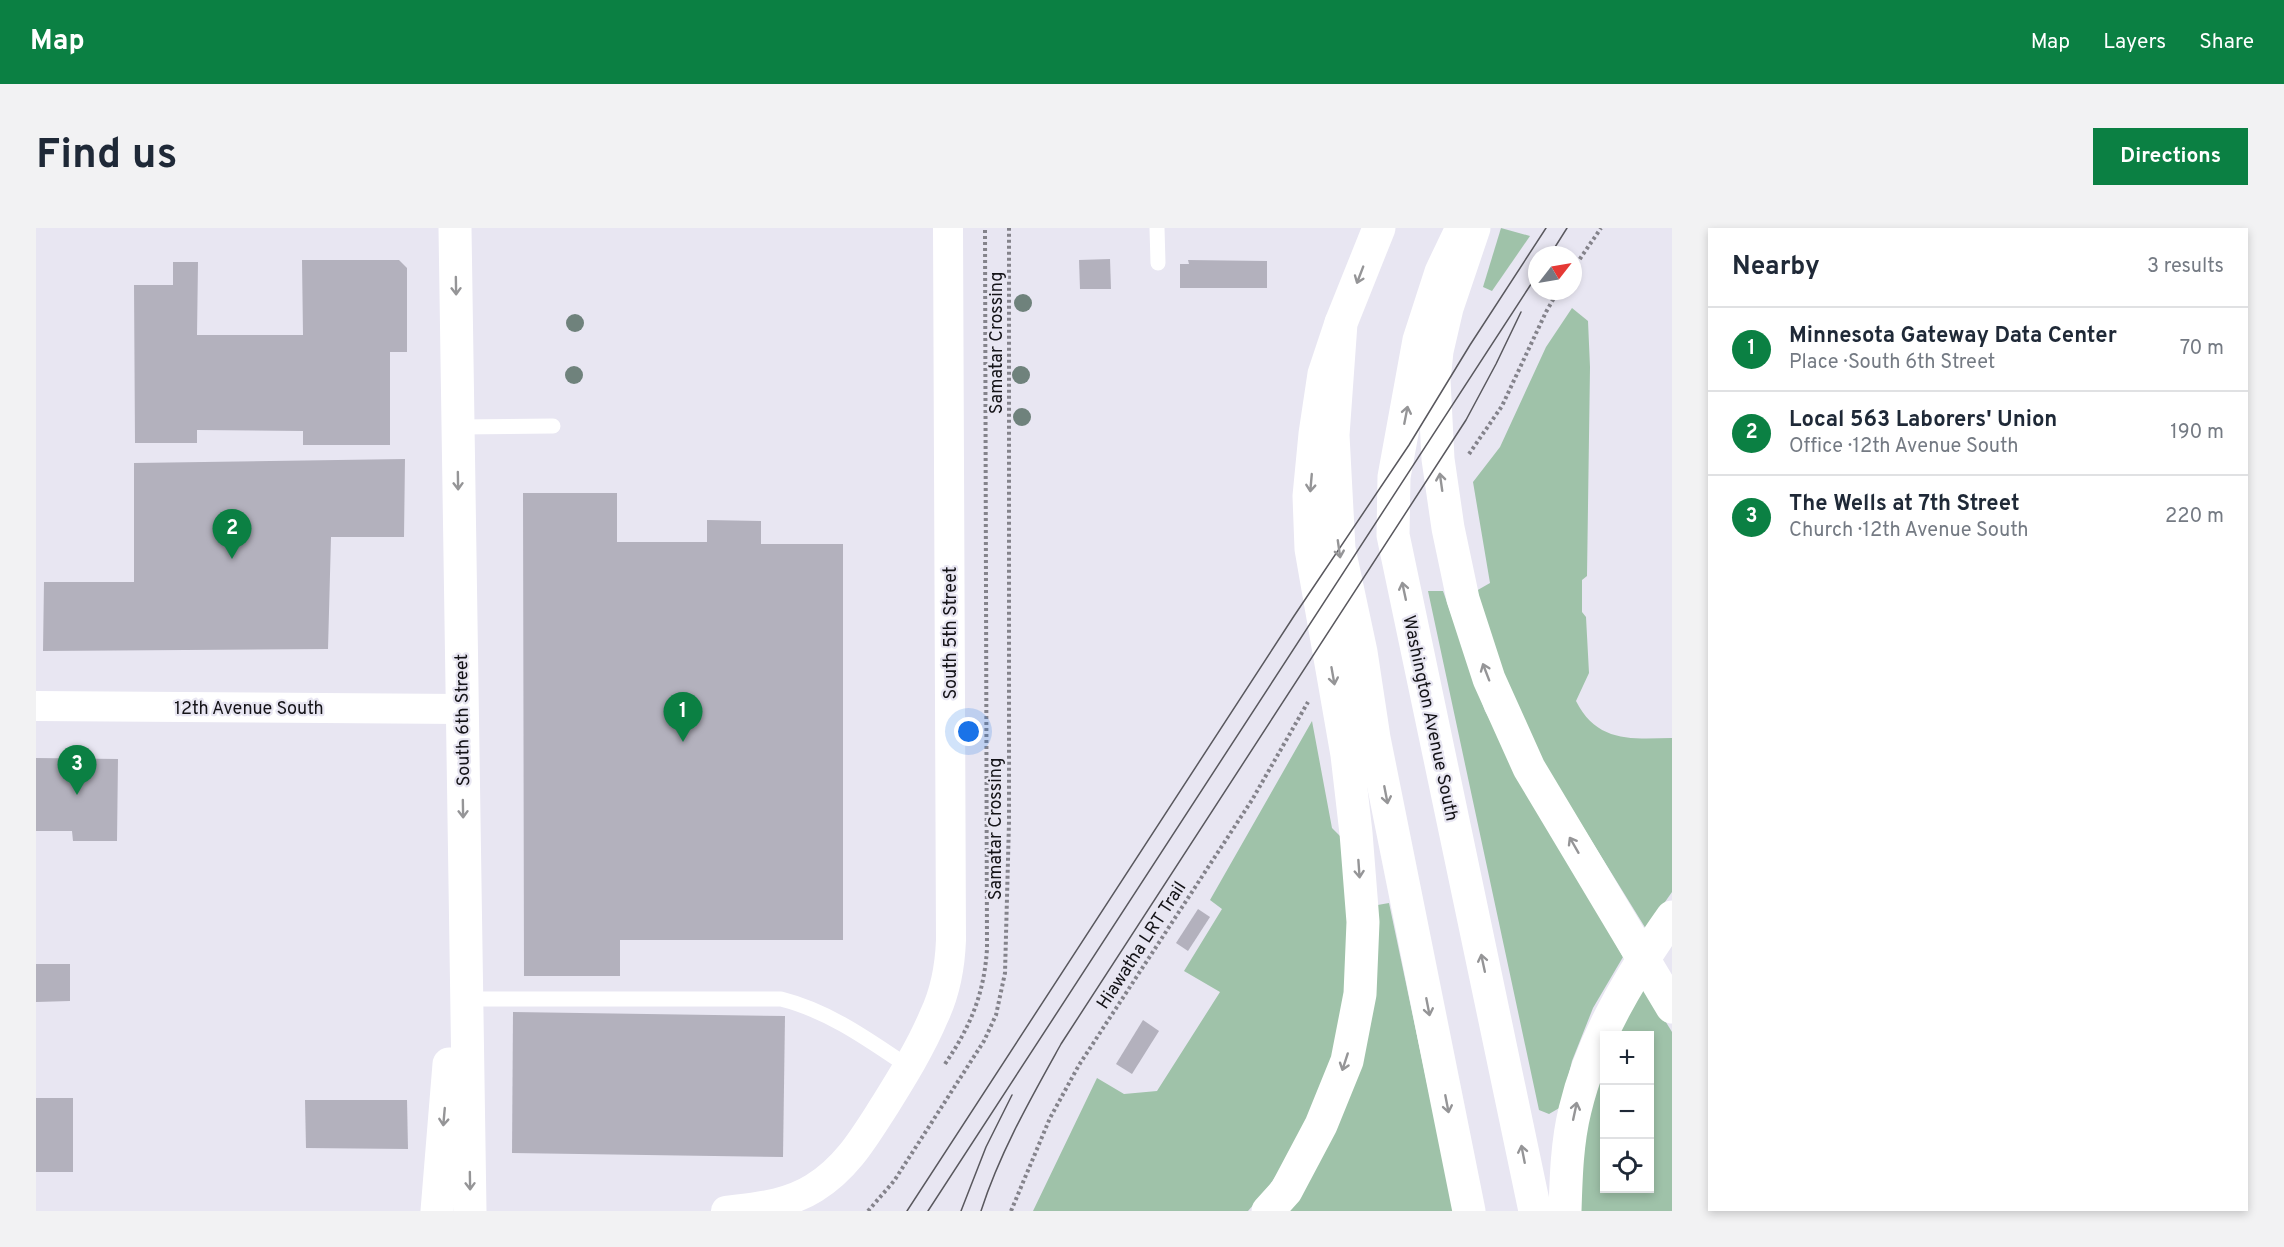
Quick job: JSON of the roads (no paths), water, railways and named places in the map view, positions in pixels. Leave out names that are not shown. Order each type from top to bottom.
[{"type":"main road","name":"South 6th Street","points":[[455,228],[470,1211]]},
{"type":"main road","points":[[1268,1211],[1286,1191],[1321,1125],[1347,1061],[1360,994],[1363,922],[1356,833],[1347,755],[1311,549],[1309,496],[1324,374],[1341,323],[1379,228]]},
{"type":"main road","name":"Washington Avenue South","points":[[1462,228],[1441,272],[1419,340],[1394,477],[1393,535],[1535,1211]]},
{"type":"main road","points":[[1474,228],[1447,308],[1437,351],[1434,380],[1438,459],[1455,566],[1463,599],[1480,655],[1514,737],[1604,896],[1672,1007]]},
{"type":"main road","points":[[1341,323],[1333,435],[1338,549],[1469,1211]]},
{"type":"main road","points":[[437,1211],[464,871]]},
{"type":"main road","points":[[1565,1211],[1566,1180],[1575,1110],[1600,1034],[1672,916]]},
{"type":"main road","points":[[1635,974],[1672,934]]},
{"type":"street","name":"South 5th Street","points":[[726,1211],[769,1206],[796,1198],[828,1178],[862,1142],[909,1067],[935,1016],[947,975],[951,940],[948,228]]},
{"type":"street","name":"12th Avenue South","points":[[36,706],[461,709]]},
{"type":"lane","points":[[1156,228],[1158,263]]},
{"type":"lane","points":[[458,426],[553,426]]},
{"type":"lane","points":[[466,999],[781,999],[803,1005],[855,1030],[909,1067]]},
{"type":"tram line","points":[[907,1211],[1294,616],[1409,445],[1470,345],[1546,228]]},
{"type":"tram line","points":[[1556,246],[1567,228]]},
{"type":"tram line","points":[[928,1211],[1528,289]]},
{"type":"tram line","points":[[981,1211],[1007,1146],[1061,1044],[1466,420],[1521,312]]},
{"type":"tram line","points":[[961,1211],[986,1147],[1012,1095]]},
{"type":"place","name":"Local 563 Laborers' Union","points":[[232,559]]},
{"type":"place","name":"Minnesota Gateway Data Center","points":[[683,742]]},
{"type":"place","name":"The Wells at 7th Street","points":[[77,795]]}]
